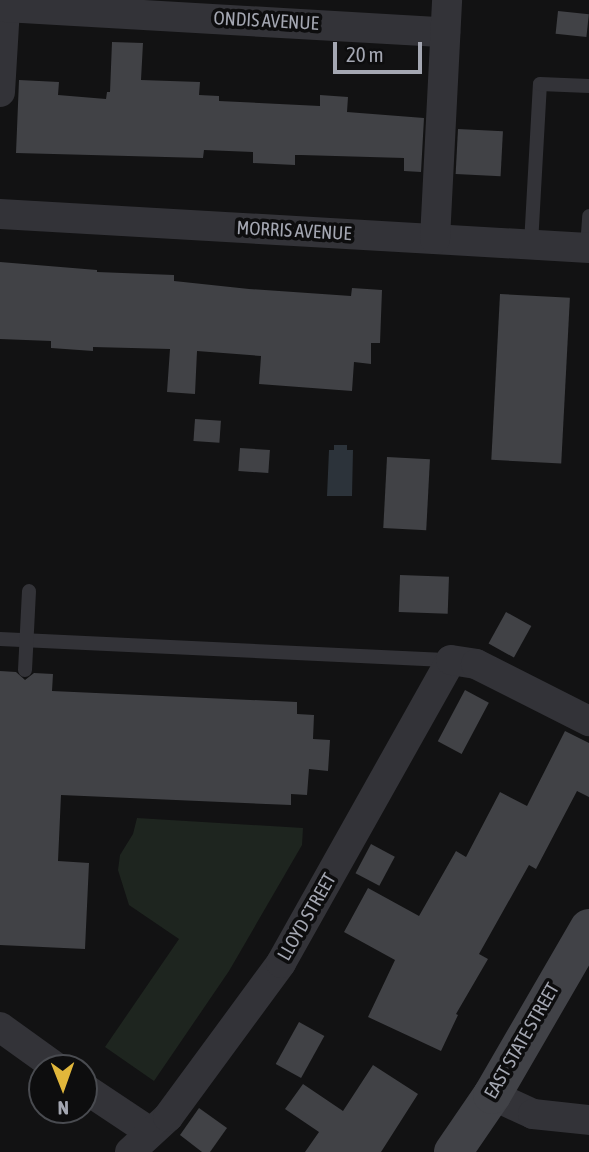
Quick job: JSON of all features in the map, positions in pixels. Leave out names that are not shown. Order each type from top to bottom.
[{"type":"main road","name":"EAST STATE STREET","points":[[453,1152],[492,1095],[589,928]]},
{"type":"street","points":[[435,239],[447,0]]},
{"type":"street","name":"ONDIS AVENUE","points":[[0,92],[5,7],[445,32]]},
{"type":"street","name":"MORRIS AVENUE","points":[[0,214],[588,248]]},
{"type":"street","points":[[451,660],[476,664],[589,721]]},
{"type":"street","name":"LLOYD STREET","points":[[141,1145],[168,1117],[281,963],[451,660]]},
{"type":"street","points":[[0,1027],[38,1054]]},
{"type":"street","points":[[492,1095],[533,1114],[589,1120]]},
{"type":"street","points":[[98,1102],[141,1145]]},
{"type":"lane","points":[[531,244],[540,84],[589,86]]},
{"type":"lane","points":[[588,248],[589,216]]},
{"type":"lane","points":[[25,670],[29,591]]},
{"type":"lane","points":[[0,639],[451,660]]},
{"type":"shaded area","points":[[334,445],[347,445],[347,450],[353,450],[352,496],[327,496],[329,450],[334,450]]},
{"type":"shaded area","points":[[137,818],[303,828],[302,845],[229,971],[154,1081],[105,1047],[179,939],[129,905],[118,870],[120,855],[133,834]]},
{"type":"building","points":[[558,11],[589,14],[586,37],[556,34]]},
{"type":"building","points":[[112,42],[143,43],[141,80],[200,82],[199,95],[219,96],[219,101],[320,106],[320,95],[348,97],[347,112],[424,118],[421,172],[404,171],[404,158],[295,155],[295,165],[253,163],[253,152],[204,150],[203,158],[16,153],[19,80],[59,82],[58,95],[106,99],[107,92],[110,92]]},
{"type":"building","points":[[458,129],[503,131],[501,176],[456,174]]},
{"type":"building","points":[[0,262],[97,272],[174,275],[174,281],[249,289],[351,296],[352,288],[382,290],[380,343],[371,343],[371,364],[354,362],[352,391],[259,384],[261,356],[197,351],[195,394],[167,392],[170,349],[93,347],[93,351],[51,348],[51,341],[0,339]]},
{"type":"building","points":[[500,294],[570,298],[561,463],[491,460]]},
{"type":"building","points":[[195,419],[221,421],[219,443],[193,441]]},
{"type":"building","points":[[240,448],[270,450],[268,473],[238,471]]},
{"type":"building","points":[[387,457],[430,459],[426,530],[383,528]]},
{"type":"building","points":[[400,575],[449,577],[448,614],[399,612]]},
{"type":"building","points":[[506,612],[531,626],[514,658],[489,643]]},
{"type":"building","points":[[0,671],[16,672],[25,680],[34,673],[53,674],[52,691],[297,702],[297,714],[314,715],[313,739],[330,740],[328,771],[309,769],[307,795],[291,794],[291,805],[61,795],[58,861],[89,863],[85,949],[0,945]]},
{"type":"building","points":[[465,690],[489,703],[462,754],[438,741]]},
{"type":"building","points":[[565,731],[589,743],[589,797],[577,791],[536,869],[529,865],[479,954],[488,959],[456,1014],[458,1015],[441,1051],[368,1017],[395,960],[344,932],[368,888],[419,916],[456,851],[466,857],[500,792],[527,806]]},
{"type":"building","points":[[371,844],[395,857],[379,886],[356,873]]},
{"type":"building","points":[[299,1022],[324,1036],[301,1078],[276,1064]]},
{"type":"building","points":[[373,1065],[418,1094],[381,1152],[305,1152],[319,1132],[285,1109],[303,1084],[343,1111]]},
{"type":"building","points":[[199,1108],[227,1128],[210,1152],[202,1152],[180,1135]]}]
